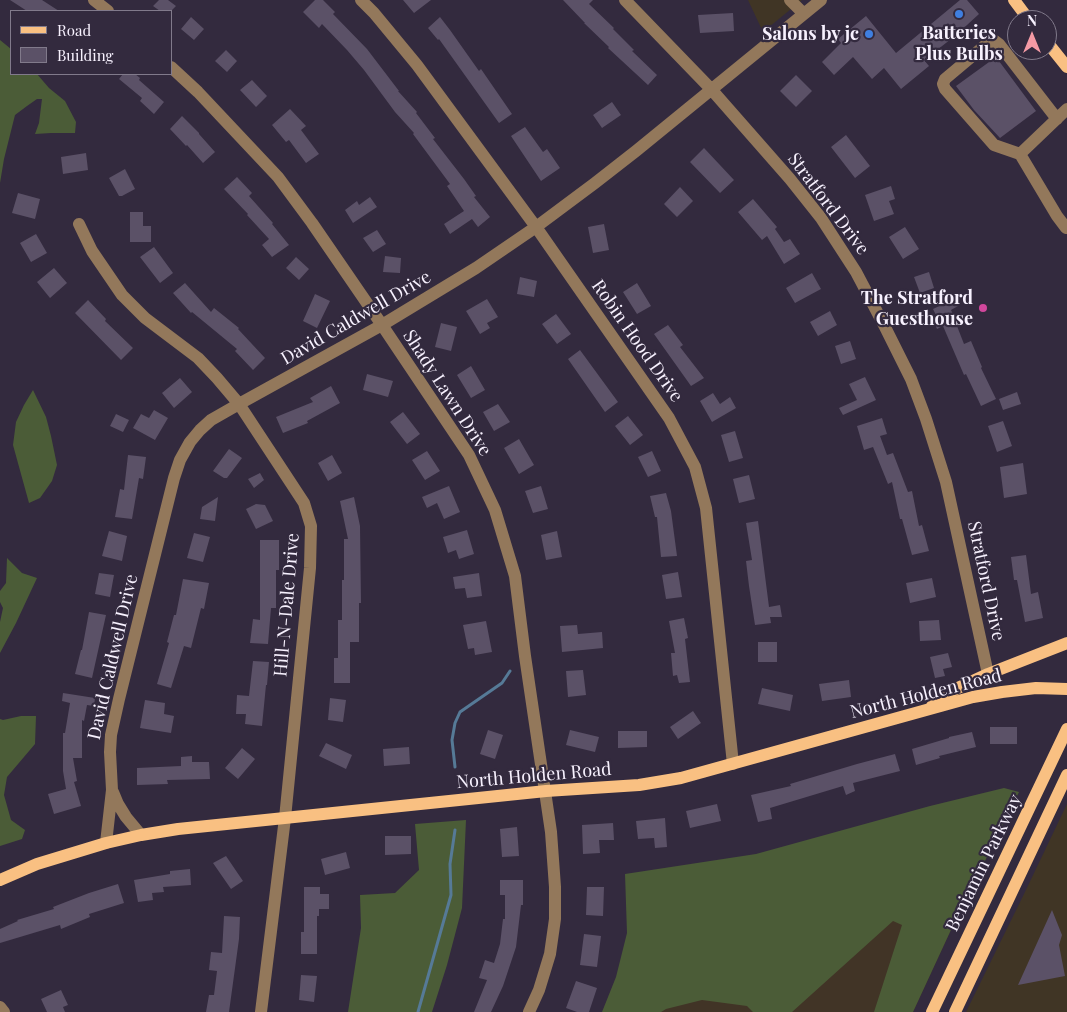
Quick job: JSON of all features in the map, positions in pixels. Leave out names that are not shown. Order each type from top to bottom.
[{"type":"main road","points":[[1014,0],[1022,10]]},
{"type":"main road","points":[[1057,54],[1067,67]]},
{"type":"main road","points":[[929,708],[947,693],[988,674],[1067,643]]},
{"type":"main road","name":"North Holden Road","points":[[0,880],[37,864],[106,843],[178,829],[546,791],[663,782],[973,697],[1036,688],[1067,688]]},
{"type":"main road","name":"Benjamin Parkway","points":[[932,1012],[1067,729]]},
{"type":"main road","name":"Benjamin Parkway","points":[[955,1012],[1067,775]]},
{"type":"street","points":[[94,0],[107,10]]},
{"type":"street","name":"Robin Hood Drive","points":[[361,0],[417,65],[536,227],[670,418],[695,467],[706,508],[733,764]]},
{"type":"street","name":"Stratford Drive","points":[[625,0],[711,89],[790,179],[821,218],[856,272],[911,379],[926,419],[946,482],[988,674]]},
{"type":"street","points":[[790,0],[804,14]]},
{"type":"street","name":"David Caldwell Drive","points":[[106,843],[112,790],[110,771],[111,735],[119,699],[174,478],[180,460],[190,442],[200,430],[211,420],[382,325],[476,268],[536,227],[595,183],[821,0]]},
{"type":"street","points":[[1057,119],[995,41],[989,42],[945,79],[943,84],[944,89],[994,145],[1020,154],[1057,216],[1067,228]]},
{"type":"street","name":"Shady Lawn Drive","points":[[172,68],[198,92],[278,177],[312,223],[469,455],[495,510],[515,576],[525,656],[546,791],[555,887],[555,919],[550,954],[539,990],[529,1012]]},
{"type":"street","points":[[1020,154],[1067,109]]},
{"type":"street","name":"Hill-N-Dale Drive","points":[[79,224],[92,251],[122,294],[145,318],[198,358],[218,378],[239,404],[304,503],[311,526],[310,568],[285,818],[261,1012]]},
{"type":"street","name":"David Caldwell Drive","points":[[112,790],[126,817],[141,835]]},
{"type":"street","points":[[0,1007],[4,1012]]},
{"type":"shaded area","points":[[748,0],[802,0],[763,32]]},
{"type":"shaded area","points":[[1067,804],[1067,1012],[966,1012],[1024,894]]},
{"type":"shaded area","points":[[895,906],[950,932],[913,1012],[602,1012]]},
{"type":"green space","points":[[0,40],[10,48],[10,75],[38,75],[49,88],[65,101],[76,122],[75,133],[35,134],[39,123],[42,99],[37,99],[15,115],[0,183]]},
{"type":"green space","points":[[33,390],[46,417],[57,465],[52,481],[40,498],[29,503],[13,445],[16,422]]},
{"type":"green space","points":[[7,558],[22,573],[37,578],[0,653],[0,622],[3,608],[0,602],[0,591],[6,583]]},
{"type":"green space","points":[[36,716],[35,744],[7,777],[4,795],[11,820],[25,830],[22,839],[0,846],[0,719]]},
{"type":"green space","points":[[1004,788],[1019,792],[913,1012],[874,1012],[902,925],[893,921],[792,1012],[753,1012],[747,1006],[702,1000],[661,1012],[602,1012],[616,977],[627,933],[625,874],[756,854],[930,806]]},
{"type":"green space","points":[[466,820],[462,908],[432,1012],[348,1012],[361,928],[360,895],[395,893],[419,870],[415,824]]},
{"type":"building","points":[[10,0],[42,0],[57,10],[25,10]]},
{"type":"building","points":[[159,0],[168,0],[176,6],[172,10],[159,10],[153,6]]},
{"type":"building","points":[[315,0],[323,0],[335,12],[333,14],[367,49],[398,91],[417,112],[435,138],[433,139],[490,217],[478,227],[472,219],[450,234],[444,224],[464,211],[447,186],[450,184],[414,133],[395,112],[347,50],[322,24],[319,28],[303,12]]},
{"type":"building","points":[[403,0],[431,0],[414,13]]},
{"type":"building","points":[[563,0],[593,0],[589,4],[657,75],[648,85],[608,48]]},
{"type":"building","points":[[960,0],[967,0],[979,14],[924,60],[929,66],[901,89],[884,68],[872,79],[853,57],[834,75],[822,62],[841,43],[838,39],[866,16],[896,53]]},
{"type":"building","points":[[733,13],[734,31],[700,33],[698,15]]},
{"type":"building","points":[[191,17],[204,29],[194,40],[181,29]]},
{"type":"building","points":[[440,17],[479,71],[481,69],[512,114],[499,123],[439,39],[428,28]]},
{"type":"building","points":[[226,50],[237,61],[227,72],[215,61]]},
{"type":"building","points":[[996,57],[1036,111],[1000,138],[974,110],[956,86]]},
{"type":"building","points":[[122,75],[136,75],[140,78],[139,80],[164,102],[154,114],[140,101],[142,98],[119,79]]},
{"type":"building","points":[[796,75],[812,91],[796,107],[780,91]]},
{"type":"building","points":[[252,80],[267,96],[256,107],[240,90]]},
{"type":"building","points":[[612,102],[621,115],[602,128],[593,115]]},
{"type":"building","points":[[290,109],[306,126],[301,130],[319,154],[306,163],[289,140],[286,142],[272,125]]},
{"type":"building","points":[[182,116],[215,152],[203,163],[170,129]]},
{"type":"building","points":[[525,127],[543,152],[547,149],[560,168],[541,181],[511,136]]},
{"type":"building","points":[[846,135],[870,166],[855,178],[831,147]]},
{"type":"building","points":[[704,148],[734,180],[720,193],[690,162]]},
{"type":"building","points":[[86,153],[88,170],[63,174],[61,157]]},
{"type":"building","points":[[125,169],[135,189],[119,196],[109,178]]},
{"type":"building","points":[[237,177],[252,193],[249,196],[273,223],[289,245],[272,257],[262,245],[269,239],[224,189]]},
{"type":"building","points":[[891,186],[895,199],[889,201],[894,214],[874,221],[865,195]]},
{"type":"building","points":[[680,187],[693,201],[677,217],[664,204]]},
{"type":"building","points":[[18,193],[40,199],[35,219],[12,213]]},
{"type":"building","points":[[370,197],[377,207],[353,223],[345,210],[357,201],[359,205]]},
{"type":"building","points":[[753,199],[777,227],[775,229],[784,242],[790,239],[800,254],[784,264],[767,236],[762,240],[738,212]]},
{"type":"building","points":[[130,212],[143,212],[143,226],[151,226],[151,242],[130,242]]},
{"type":"building","points":[[604,224],[609,250],[593,253],[588,227]]},
{"type":"building","points":[[905,227],[919,249],[903,259],[889,237]]},
{"type":"building","points":[[377,230],[386,244],[373,252],[363,238]]},
{"type":"building","points":[[36,234],[47,253],[31,262],[20,243]]},
{"type":"building","points":[[154,247],[173,273],[160,283],[140,257]]},
{"type":"building","points":[[385,256],[401,258],[400,273],[383,272]]},
{"type":"building","points":[[296,257],[309,269],[299,280],[286,268]]},
{"type":"building","points":[[54,268],[67,283],[50,298],[37,282]]},
{"type":"building","points":[[929,272],[934,288],[920,293],[914,277]]},
{"type":"building","points":[[812,273],[821,289],[795,303],[786,288]]},
{"type":"building","points":[[520,277],[537,281],[534,297],[517,294]]},
{"type":"building","points":[[185,283],[211,312],[214,308],[239,328],[265,358],[253,370],[235,351],[237,349],[191,313],[173,293]]},
{"type":"building","points":[[637,283],[651,306],[637,314],[623,292]]},
{"type":"building","points":[[315,294],[330,301],[317,328],[303,321]]},
{"type":"building","points":[[487,299],[498,317],[487,323],[490,328],[480,334],[466,311]]},
{"type":"building","points":[[954,299],[958,306],[951,310],[964,344],[971,341],[981,368],[996,399],[981,406],[966,374],[964,375],[943,326],[937,329],[932,317],[936,315],[933,309]]},
{"type":"building","points":[[88,300],[106,319],[105,321],[133,348],[121,360],[75,313]]},
{"type":"building","points":[[830,311],[837,325],[818,336],[810,322]]},
{"type":"building","points":[[556,314],[571,334],[557,344],[542,324]]},
{"type":"building","points":[[441,323],[457,327],[451,351],[435,347]]},
{"type":"building","points":[[668,325],[683,345],[680,347],[704,378],[691,386],[654,334]]},
{"type":"building","points":[[850,341],[856,359],[841,364],[835,346]]},
{"type":"building","points":[[580,350],[618,402],[605,412],[568,359]]},
{"type":"building","points":[[471,366],[485,390],[471,398],[457,375]]},
{"type":"building","points":[[367,374],[393,381],[388,397],[363,390]]},
{"type":"building","points":[[865,377],[876,400],[843,415],[839,408],[857,400],[849,384]]},
{"type":"building","points":[[180,378],[192,392],[174,408],[162,393]]},
{"type":"building","points":[[331,386],[340,403],[307,421],[308,423],[283,433],[276,417],[313,402],[310,398]]},
{"type":"building","points":[[1017,392],[1021,404],[1003,410],[999,399]]},
{"type":"building","points":[[713,393],[720,404],[730,397],[736,408],[712,422],[700,401]]},
{"type":"building","points":[[498,404],[510,422],[494,431],[483,412]]},
{"type":"building","points":[[154,410],[168,418],[155,440],[133,428],[141,414],[149,418]]},
{"type":"building","points":[[403,412],[420,434],[407,444],[390,422]]},
{"type":"building","points":[[116,414],[129,420],[123,432],[110,426]]},
{"type":"building","points":[[628,416],[643,435],[630,445],[615,426]]},
{"type":"building","points":[[882,418],[887,434],[880,436],[887,455],[893,453],[908,492],[912,491],[919,526],[922,525],[929,551],[912,555],[902,519],[900,519],[892,482],[888,484],[873,447],[864,450],[857,426]]},
{"type":"building","points":[[1003,421],[1012,446],[997,452],[988,426]]},
{"type":"building","points":[[735,431],[743,458],[729,462],[721,435]]},
{"type":"building","points":[[519,439],[534,465],[519,474],[504,448]]},
{"type":"building","points":[[229,449],[242,458],[227,478],[224,478],[213,471]]},
{"type":"building","points":[[427,451],[440,471],[425,480],[412,460]]},
{"type":"building","points":[[652,451],[661,471],[648,477],[638,457]]},
{"type":"building","points":[[128,455],[146,457],[143,479],[139,478],[132,519],[115,517],[120,489],[124,490]]},
{"type":"building","points":[[332,455],[342,473],[328,481],[318,463]]},
{"type":"building","points":[[1023,463],[1027,494],[1004,498],[1000,467]]},
{"type":"building","points":[[260,473],[264,480],[254,488],[248,479]]},
{"type":"building","points":[[749,475],[755,499],[739,503],[733,479]]},
{"type":"building","points":[[449,486],[460,512],[444,519],[437,503],[427,508],[422,497]]},
{"type":"building","points":[[541,486],[548,509],[533,513],[525,491]]},
{"type":"building","points":[[666,493],[671,511],[677,556],[661,557],[657,517],[655,517],[650,496]]},
{"type":"building","points":[[218,497],[215,521],[200,519],[202,507]]},
{"type":"building","points":[[354,497],[360,526],[361,603],[359,603],[359,642],[350,642],[350,683],[334,683],[334,658],[338,658],[338,620],[342,620],[344,539],[348,539],[340,501]]},
{"type":"building","points":[[256,504],[265,505],[273,521],[256,529],[246,509]]},
{"type":"building","points":[[758,521],[769,607],[780,605],[782,617],[770,617],[771,623],[755,625],[746,561],[752,560],[746,523]]},
{"type":"building","points":[[467,530],[474,554],[459,559],[456,550],[448,553],[443,537]]},
{"type":"building","points":[[109,531],[127,536],[122,561],[102,556]]},
{"type":"building","points":[[557,531],[562,557],[546,560],[541,535]]},
{"type":"building","points":[[194,533],[210,537],[203,562],[187,558]]},
{"type":"building","points":[[260,540],[279,540],[279,570],[276,570],[276,608],[271,608],[268,644],[250,643],[253,619],[260,620]]},
{"type":"building","points":[[1026,555],[1031,594],[1038,592],[1043,618],[1025,622],[1017,580],[1014,580],[1011,557]]},
{"type":"building","points":[[678,572],[682,597],[666,599],[662,575]]},
{"type":"building","points":[[99,573],[114,575],[110,597],[95,594]]},
{"type":"building","points":[[479,573],[482,596],[467,598],[465,588],[455,589],[453,577]]},
{"type":"building","points":[[932,578],[936,597],[910,603],[906,583]]},
{"type":"building","points":[[183,579],[209,583],[204,609],[201,608],[191,648],[184,646],[171,688],[157,684],[169,643],[167,642],[174,615],[176,615]]},
{"type":"building","points":[[89,612],[106,615],[92,678],[75,674],[82,650]]},
{"type":"building","points":[[684,618],[688,638],[685,639],[690,682],[679,683],[677,675],[673,676],[671,653],[675,653],[669,621]]},
{"type":"building","points":[[939,620],[941,640],[920,641],[919,621]]},
{"type":"building","points":[[486,621],[492,652],[475,655],[474,648],[468,649],[463,625]]},
{"type":"building","points":[[577,625],[578,634],[602,632],[603,648],[562,652],[560,626]]},
{"type":"building","points":[[758,642],[777,642],[777,662],[758,662]]},
{"type":"building","points":[[948,653],[952,667],[943,669],[945,676],[935,678],[930,657]]},
{"type":"building","points":[[253,661],[269,662],[262,726],[245,724],[246,714],[236,714],[237,695],[249,696]]},
{"type":"building","points":[[583,670],[586,695],[568,697],[566,671]]},
{"type":"building","points":[[849,680],[851,697],[822,701],[819,684]]},
{"type":"building","points":[[762,688],[793,695],[790,711],[758,704]]},
{"type":"building","points":[[63,693],[95,698],[94,706],[87,705],[84,721],[82,720],[82,758],[73,758],[77,781],[74,782],[81,806],[54,814],[48,794],[66,789],[63,771],[63,733],[65,733],[70,703],[62,701]]},
{"type":"building","points":[[330,698],[346,700],[343,722],[328,720]]},
{"type":"building","points":[[145,700],[165,703],[164,714],[174,716],[171,733],[140,728]]},
{"type":"building","points":[[693,711],[701,723],[678,739],[670,727]]},
{"type":"building","points":[[990,727],[1017,727],[1017,744],[990,744]]},
{"type":"building","points":[[488,730],[503,735],[495,759],[480,754]]},
{"type":"building","points":[[570,730],[599,737],[595,752],[566,745]]},
{"type":"building","points":[[618,731],[647,731],[647,747],[618,748]]},
{"type":"building","points":[[972,732],[976,747],[939,756],[940,758],[916,765],[912,749]]},
{"type":"building","points":[[326,743],[352,755],[346,769],[319,756]]},
{"type":"building","points":[[409,747],[410,764],[384,766],[383,749]]},
{"type":"building","points":[[242,748],[255,759],[238,779],[225,768]]},
{"type":"building","points":[[895,754],[900,771],[853,783],[855,791],[846,795],[843,786],[770,808],[772,819],[758,822],[751,795],[791,786],[790,784]]},
{"type":"building","points":[[192,756],[192,762],[209,762],[210,779],[167,780],[168,784],[137,785],[137,768],[181,766],[181,757]]},
{"type":"building","points":[[717,804],[721,821],[690,828],[686,811]]},
{"type":"building","points":[[665,818],[667,847],[655,848],[654,838],[638,839],[636,821]]},
{"type":"building","points":[[613,823],[614,840],[599,840],[600,853],[583,854],[582,825]]},
{"type":"building","points":[[517,827],[519,856],[502,857],[500,829]]},
{"type":"building","points":[[385,836],[411,836],[411,854],[385,855]]},
{"type":"building","points":[[346,852],[350,868],[325,875],[321,859]]},
{"type":"building","points":[[226,856],[243,881],[231,889],[213,863]]},
{"type":"building","points":[[190,869],[191,885],[163,887],[164,892],[152,893],[153,900],[138,902],[134,880],[170,874],[170,871]]},
{"type":"building","points":[[500,880],[523,880],[523,905],[521,905],[516,947],[503,986],[491,1012],[474,1012],[487,980],[479,978],[485,960],[494,963],[500,944],[503,919],[505,919],[505,895],[500,895]]},
{"type":"building","points":[[118,884],[124,903],[89,914],[90,917],[61,929],[60,925],[0,943],[0,929],[17,920],[54,909],[53,907]]},
{"type":"building","points":[[304,887],[320,887],[320,894],[329,894],[329,909],[319,909],[319,916],[317,916],[317,954],[301,954],[301,932],[304,932]]},
{"type":"building","points":[[587,887],[604,887],[603,916],[586,915]]},
{"type":"building","points":[[1052,910],[1062,935],[1059,945],[1065,976],[1018,985]]},
{"type":"building","points":[[224,916],[240,917],[239,939],[229,1012],[206,1012],[209,995],[214,995],[217,971],[209,970],[211,952],[222,953]]},
{"type":"building","points":[[584,934],[601,936],[597,967],[580,965]]},
{"type":"building","points":[[301,975],[317,976],[314,1002],[299,1000]]},
{"type":"building","points":[[576,981],[597,988],[589,1012],[577,1012],[566,1008]]},
{"type":"building","points":[[61,990],[68,1005],[63,1007],[65,1012],[47,1012],[41,999]]},
{"type":"waterway","points":[[455,767],[452,740],[455,723],[460,712],[502,683],[510,671]]},
{"type":"waterway","points":[[418,1012],[451,895],[450,864],[455,830]]},
{"type":"place","name":"Batteries Plus Bulbs","points":[[959,14]]},
{"type":"place","name":"Salons by jc","points":[[869,34]]},
{"type":"place","name":"The Stratford Guesthouse","points":[[983,308]]}]
